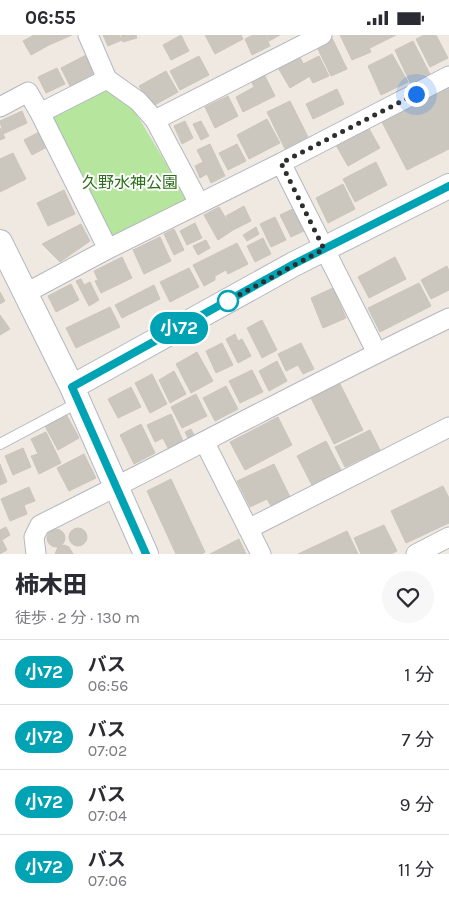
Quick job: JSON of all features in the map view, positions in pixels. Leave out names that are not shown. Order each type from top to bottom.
[{"type":"street","points":[[88,35],[107,79],[138,101],[155,120],[199,203]]},
{"type":"street","points":[[155,120],[296,41],[322,35]]},
{"type":"street","points":[[26,293],[108,249],[281,163],[449,76]]},
{"type":"street","points":[[40,113],[107,79]]},
{"type":"street","points":[[0,107],[28,92],[108,249]]},
{"type":"street","points":[[281,163],[377,353]]},
{"type":"street","points":[[76,394],[324,249],[449,186]]},
{"type":"street","points":[[0,242],[6,269],[26,293],[76,394],[146,554]]},
{"type":"street","points":[[36,554],[34,537],[40,525],[449,318]]},
{"type":"street","points":[[248,529],[449,427]]},
{"type":"street","points":[[205,443],[261,554]]},
{"type":"street","points":[[416,554],[449,537]]},
{"type":"lane","points":[[0,444],[76,394]]},
{"type":"green space","name":"久野水神公園","points":[[119,85],[188,200],[112,240],[51,114]]},
{"type":"building","points":[[34,35],[44,35],[49,45],[31,55],[23,41]]},
{"type":"building","points":[[45,35],[72,35],[49,45]]},
{"type":"building","points":[[103,35],[119,35],[122,40],[108,46]]},
{"type":"building","points":[[121,35],[136,35],[137,38],[123,42]]},
{"type":"building","points":[[181,35],[189,51],[171,60],[163,45]]},
{"type":"building","points":[[205,35],[241,35],[243,39],[215,54]]},
{"type":"building","points":[[253,35],[265,35],[270,46],[252,55],[245,39]]},
{"type":"building","points":[[266,35],[280,35],[269,41]]},
{"type":"building","points":[[340,35],[363,35],[371,52],[352,60]]},
{"type":"building","points":[[363,35],[396,35],[370,48]]},
{"type":"building","points":[[424,35],[436,35],[448,58],[430,67],[416,39]]},
{"type":"building","points":[[331,36],[347,69],[331,76],[315,43]]},
{"type":"building","points":[[413,41],[433,80],[414,91],[395,50]]},
{"type":"building","points":[[90,53],[99,71],[70,86],[61,68]]},
{"type":"building","points":[[298,54],[310,76],[290,88],[277,66]]},
{"type":"building","points":[[392,54],[408,82],[381,95],[368,66]]},
{"type":"building","points":[[199,56],[209,75],[180,90],[170,71]]},
{"type":"building","points":[[319,56],[329,76],[313,83],[303,64]]},
{"type":"building","points":[[57,68],[65,84],[46,93],[38,77]]},
{"type":"building","points":[[166,71],[178,92],[151,107],[139,86]]},
{"type":"building","points":[[263,72],[275,96],[243,112],[236,97],[254,87],[250,78]]},
{"type":"building","points":[[449,87],[449,149],[407,170],[382,122]]},
{"type":"building","points":[[337,89],[344,104],[313,119],[306,104]]},
{"type":"building","points":[[228,96],[238,116],[215,128],[205,107]]},
{"type":"building","points":[[290,101],[308,137],[285,149],[267,112]]},
{"type":"building","points":[[22,111],[27,123],[3,134],[0,121]]},
{"type":"building","points":[[267,119],[280,143],[249,159],[237,135]]},
{"type":"building","points":[[185,121],[193,138],[182,144],[174,126]]},
{"type":"building","points":[[201,121],[209,136],[201,140],[193,124]]},
{"type":"building","points":[[368,127],[380,148],[348,166],[336,145]]},
{"type":"building","points":[[0,128],[5,138],[0,140]]},
{"type":"building","points":[[39,132],[47,147],[32,155],[24,140]]},
{"type":"building","points":[[210,144],[225,176],[211,183],[207,174],[200,178],[195,166],[203,162],[197,150]]},
{"type":"building","points":[[237,144],[246,161],[228,170],[219,153]]},
{"type":"building","points":[[13,153],[26,179],[0,192],[0,159]]},
{"type":"building","points":[[376,162],[387,185],[355,202],[343,179]]},
{"type":"building","points":[[343,184],[355,209],[328,223],[316,198]]},
{"type":"building","points":[[64,190],[75,214],[48,226],[37,203]]},
{"type":"building","points":[[244,206],[251,221],[233,230],[226,216]]},
{"type":"building","points":[[219,207],[233,230],[218,240],[204,215]]},
{"type":"building","points":[[297,207],[308,229],[291,237],[280,215]]},
{"type":"building","points":[[275,217],[286,240],[271,247],[260,224]]},
{"type":"building","points":[[195,223],[202,238],[187,245],[180,231]]},
{"type":"building","points":[[81,224],[90,241],[60,262],[42,244]]},
{"type":"building","points":[[256,227],[259,234],[247,241],[243,235]]},
{"type":"building","points":[[174,229],[184,250],[174,255],[164,234]]},
{"type":"building","points":[[160,237],[171,261],[144,274],[133,250]]},
{"type":"building","points":[[263,238],[271,254],[255,262],[247,246]]},
{"type":"building","points":[[206,240],[210,248],[198,255],[193,246]]},
{"type":"building","points":[[237,243],[248,264],[228,274],[226,270],[215,276],[215,280],[204,286],[193,265]]},
{"type":"building","points":[[122,257],[132,278],[101,293],[95,281],[98,280],[94,271]]},
{"type":"building","points":[[395,257],[406,279],[369,298],[358,277]]},
{"type":"building","points":[[447,266],[449,271],[449,290],[431,299],[421,280]]},
{"type":"building","points":[[189,268],[199,287],[170,302],[160,282]]},
{"type":"building","points":[[81,279],[84,285],[90,282],[99,300],[89,306],[76,281]]},
{"type":"building","points":[[419,283],[431,306],[380,332],[368,308]]},
{"type":"building","points":[[71,284],[79,300],[56,312],[48,296]]},
{"type":"building","points":[[154,285],[160,299],[122,318],[115,305]]},
{"type":"building","points":[[333,288],[346,318],[323,328],[311,298]]},
{"type":"building","points":[[0,292],[5,301],[0,304]]},
{"type":"building","points":[[110,307],[120,327],[76,348],[66,328]]},
{"type":"building","points":[[0,315],[10,329],[0,335]]},
{"type":"building","points":[[262,320],[277,350],[262,358],[247,328]]},
{"type":"building","points":[[235,334],[238,341],[242,339],[251,356],[238,363],[226,339]]},
{"type":"building","points":[[222,343],[233,365],[216,373],[206,351]]},
{"type":"building","points":[[301,343],[314,369],[303,374],[298,365],[286,371],[278,354]]},
{"type":"building","points":[[197,352],[213,381],[191,393],[176,364]]},
{"type":"building","points":[[277,361],[287,381],[269,391],[259,371]]},
{"type":"building","points":[[252,370],[263,392],[240,403],[229,381]]},
{"type":"building","points":[[174,371],[186,394],[170,403],[159,380]]},
{"type":"building","points":[[152,374],[167,404],[150,413],[135,383]]},
{"type":"building","points":[[340,384],[363,430],[334,444],[311,398]]},
{"type":"building","points":[[226,386],[238,409],[215,421],[203,398]]},
{"type":"building","points":[[131,387],[141,407],[118,418],[108,399]]},
{"type":"building","points":[[196,394],[207,416],[182,428],[171,407]]},
{"type":"building","points":[[66,414],[79,438],[58,450],[45,426]]},
{"type":"building","points":[[171,414],[183,441],[168,448],[163,438],[155,442],[147,425]]},
{"type":"building","points":[[278,417],[292,445],[245,470],[230,442]]},
{"type":"building","points":[[141,424],[155,453],[134,464],[120,435]]},
{"type":"building","points":[[191,429],[195,437],[189,440],[185,432]]},
{"type":"building","points":[[370,430],[380,450],[345,467],[335,447]]},
{"type":"building","points":[[46,432],[61,463],[39,474],[31,456],[38,454],[31,439]]},
{"type":"building","points":[[326,441],[342,472],[313,487],[297,456]]},
{"type":"building","points":[[23,448],[31,467],[13,475],[5,456]]},
{"type":"building","points":[[84,454],[96,478],[69,491],[57,468]]},
{"type":"building","points":[[0,464],[7,482],[0,485]]},
{"type":"building","points":[[274,464],[290,497],[271,506],[267,499],[250,507],[237,481]]},
{"type":"building","points":[[171,479],[205,552],[202,554],[176,554],[147,491]]},
{"type":"building","points":[[443,486],[449,498],[449,523],[406,543],[391,511]]},
{"type":"building","points":[[29,487],[35,501],[24,505],[27,514],[10,521],[1,499]]},
{"type":"building","points":[[384,525],[397,551],[391,554],[361,554],[354,538]]},
{"type":"building","points":[[6,527],[10,535],[2,540],[7,550],[0,554],[0,530]]},
{"type":"building","points":[[78,528],[84,531],[87,537],[84,543],[78,546],[72,543],[69,537],[72,531]]},
{"type":"building","points":[[56,529],[62,532],[65,538],[62,544],[56,547],[50,544],[47,538],[50,532]]},
{"type":"building","points":[[347,531],[358,554],[298,554]]},
{"type":"building","points":[[239,539],[246,554],[210,554]]},
{"type":"building","points":[[64,545],[69,547],[73,554],[55,554],[58,547]]},
{"type":"bus line","name":"小72","points":[[146,554],[118,487],[72,387],[294,264],[367,229],[449,186]]},
{"type":"route","points":[[228,301],[226,302],[324,249],[281,163],[416,94]]}]
